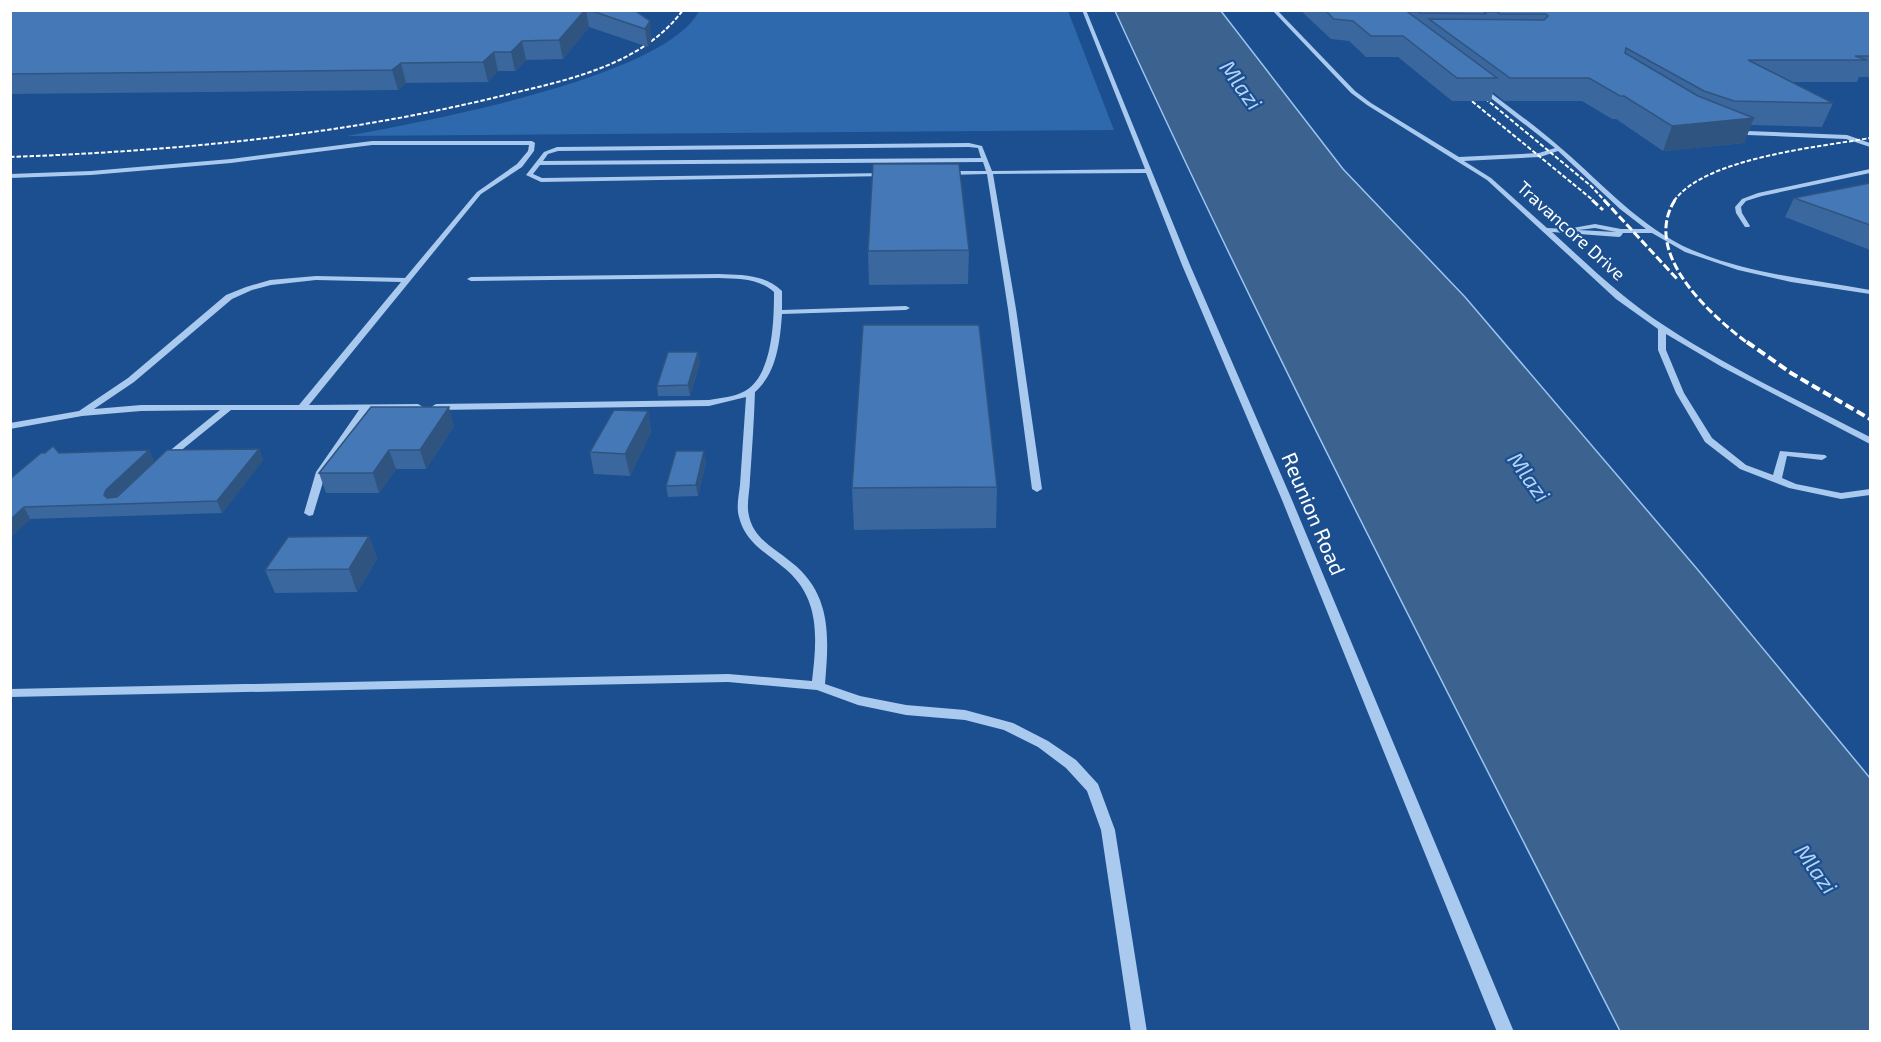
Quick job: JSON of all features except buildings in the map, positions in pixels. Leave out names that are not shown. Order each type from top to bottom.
[{"type":"street","name":"Reunion Road","points":[[1084,10],[1148,171],[1506,1032]]},
{"type":"street","name":"Travancore Drive","points":[[1274,10],[1361,98],[1424,140],[1460,159],[1496,185],[1619,297],[1662,328],[1734,370],[1870,441]]},
{"type":"street","points":[[1478,86],[1559,149],[1666,240],[1708,258],[1745,269],[1870,292]]},
{"type":"street","points":[[1731,130],[1748,133],[1847,136],[1870,145]]},
{"type":"street","points":[[10,176],[91,173],[231,161],[372,143],[532,143],[531,150],[518,167],[483,189],[302,407]]},
{"type":"street","points":[[895,174],[541,180],[529,175],[547,151],[557,149],[969,145],[980,147],[990,173],[1037,489]]},
{"type":"street","points":[[764,176],[772,147]]},
{"type":"street","points":[[1460,159],[1540,155],[1559,149]]},
{"type":"street","points":[[538,163],[985,160]]},
{"type":"street","points":[[942,173],[1148,171]]},
{"type":"street","points":[[1747,226],[1738,207],[1752,197],[1870,171]]},
{"type":"street","points":[[1546,230],[1610,227],[1620,231],[1653,231]]},
{"type":"street","points":[[471,279],[741,277],[770,283],[778,291],[779,312],[769,368],[751,392],[743,514],[750,533],[767,552],[795,572],[819,604],[822,643],[818,686]]},
{"type":"street","points":[[82,412],[131,380],[229,297],[241,291],[279,280],[407,280]]},
{"type":"street","points":[[779,312],[906,308]]},
{"type":"street","points":[[1662,328],[1662,350],[1680,393],[1708,440],[1743,467],[1793,486],[1841,496],[1870,492]]},
{"type":"street","points":[[10,435],[14,425],[82,412],[141,408],[709,403],[751,392]]},
{"type":"street","points":[[156,468],[230,407]]},
{"type":"street","points":[[309,513],[321,472],[366,407]]},
{"type":"street","points":[[1777,480],[1783,453],[1822,457]]},
{"type":"street","points":[[10,693],[728,678],[818,686],[858,700],[906,710],[965,715],[1008,726],[1043,744],[1071,764],[1093,788],[1108,830],[1139,1032]]},
{"type":"shaded area","points":[[699,11],[1068,11],[1114,130],[347,136],[482,108],[592,76],[640,57],[677,35]]},
{"type":"water","name":"Mlazi","points":[[1115,11],[1221,11],[1343,169],[1465,297],[1698,570],[1870,778],[1870,1031],[1620,1031],[1299,396]]},
{"type":"railway","points":[[10,157],[194,146],[316,132],[437,111],[548,85],[599,69],[645,45],[666,29],[683,10]]},
{"type":"railway","points":[[1457,89],[1594,201]]},
{"type":"railway","points":[[1475,90],[1591,186],[1605,201]]},
{"type":"railway","points":[[1675,200],[1689,186],[1710,174],[1736,165],[1793,151],[1870,138]]},
{"type":"railway","points":[[1592,200],[1603,210]]},
{"type":"railway","points":[[1604,200],[1678,280]]},
{"type":"railway","points":[[1675,200],[1667,220],[1667,241],[1673,261],[1699,300],[1749,344]]},
{"type":"railway","points":[[1747,342],[1791,373],[1870,419]]}]
